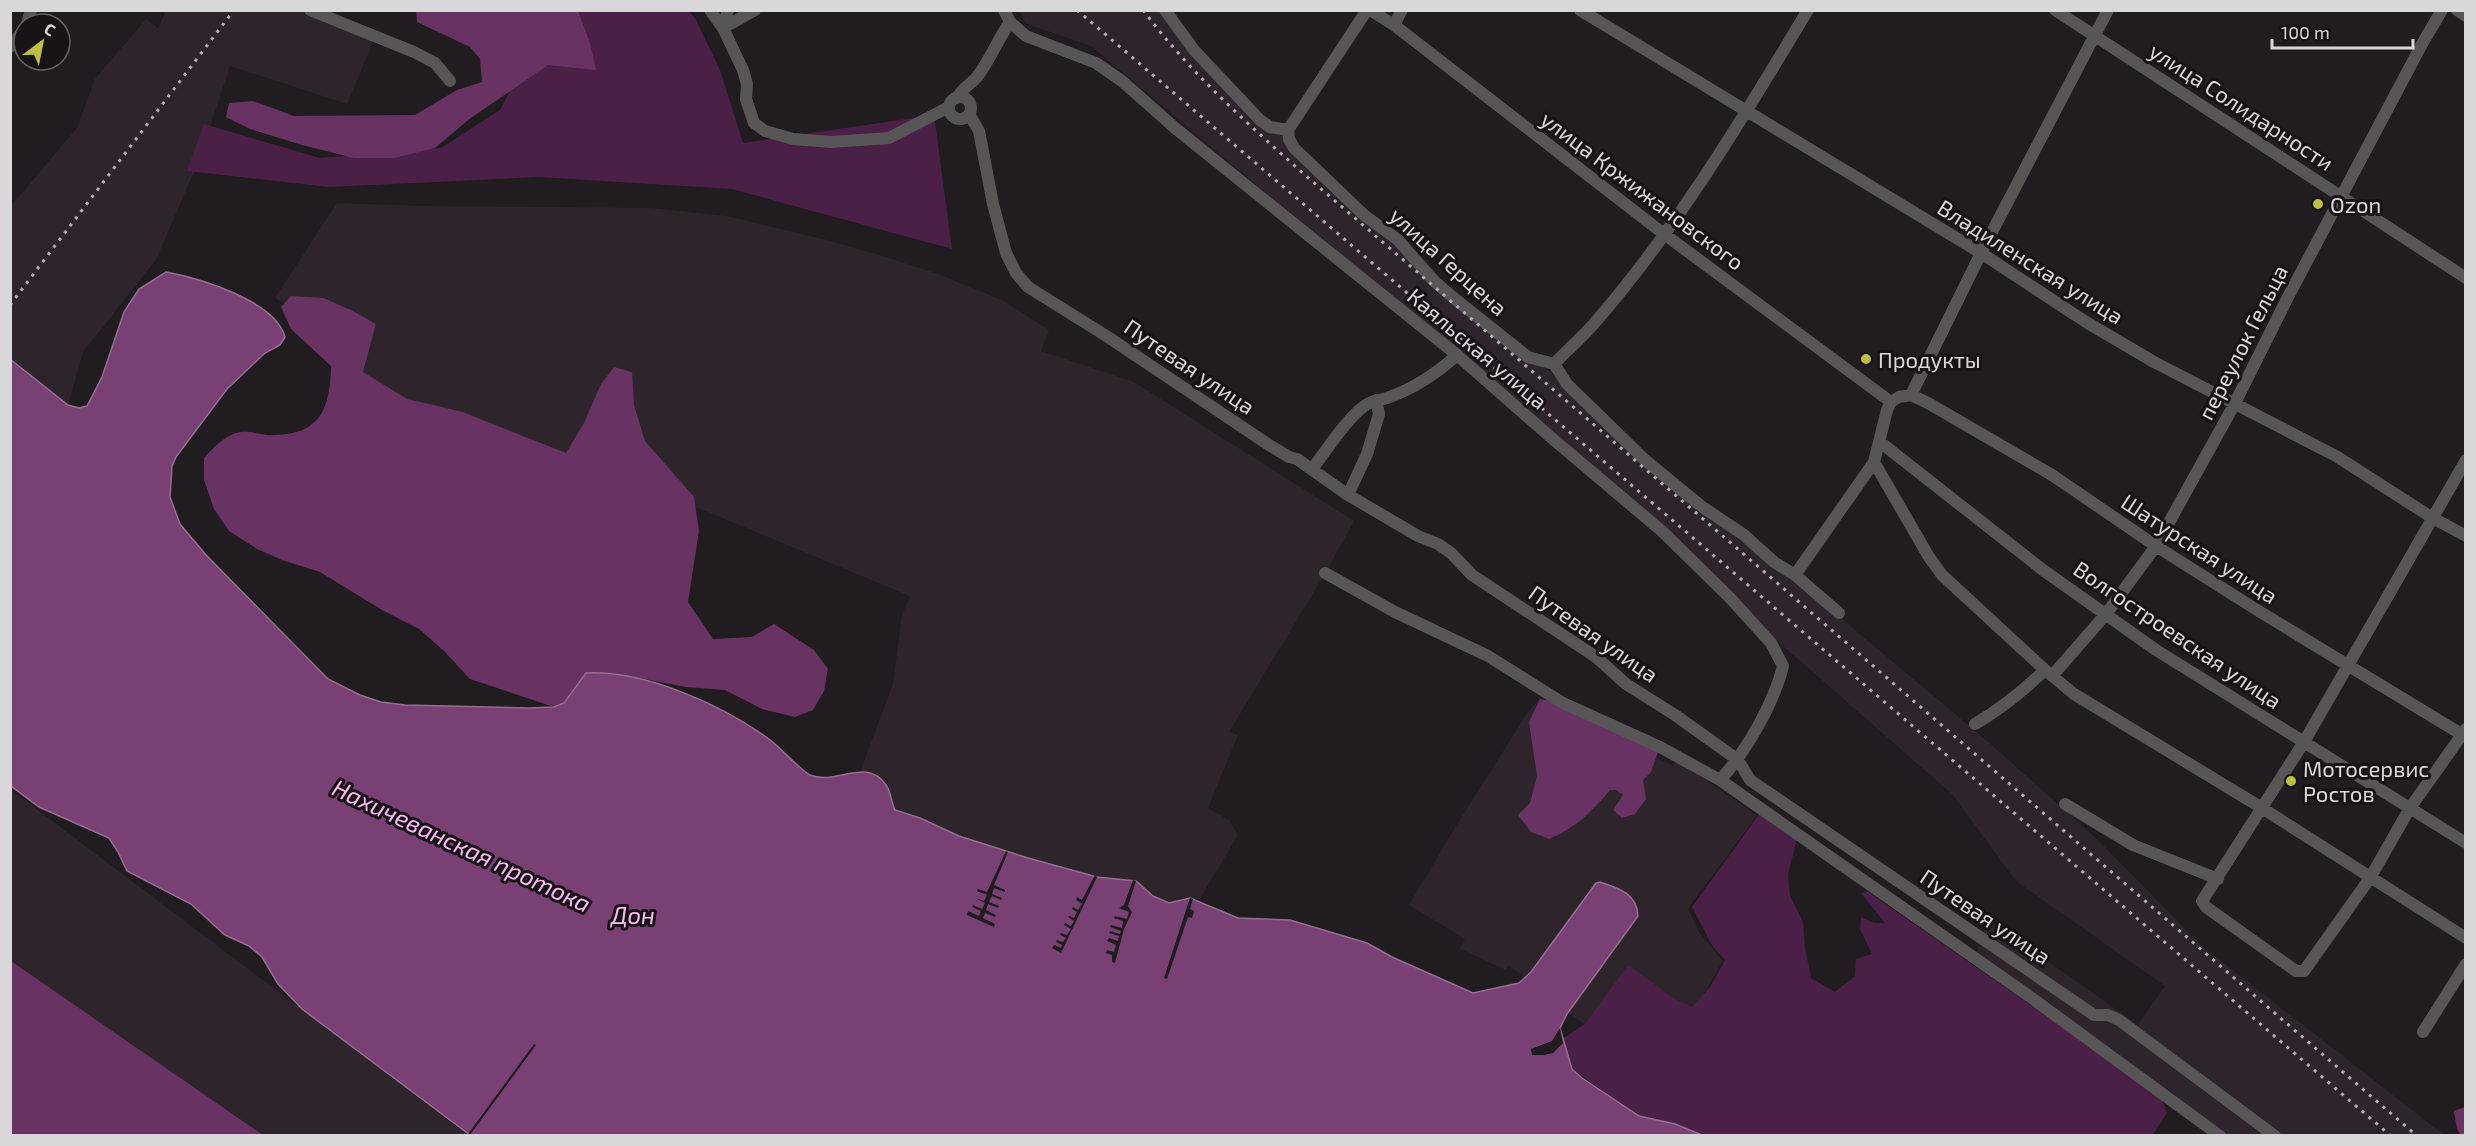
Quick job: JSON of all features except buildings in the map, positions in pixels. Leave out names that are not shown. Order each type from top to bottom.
[{"type":"street","points":[[310,10],[414,52],[435,63],[450,81]]},
{"type":"street","points":[[710,10],[723,28],[743,70],[747,84],[746,99],[754,123],[765,131],[793,139],[831,142],[889,138],[961,105],[966,86],[975,79],[998,38],[1007,16]]},
{"type":"street","points":[[723,28],[728,10]]},
{"type":"street","points":[[723,28],[755,10]]},
{"type":"street","points":[[1165,10],[1194,50],[1260,120],[1270,127],[1288,130],[1368,10]]},
{"type":"street","name":"улица Кржижановского","points":[[1368,10],[1394,25],[1664,234],[1891,402]]},
{"type":"street","points":[[1394,25],[1402,10]]},
{"type":"street","name":"Владиленская улица","points":[[1580,10],[1981,253],[2086,322],[2234,405],[2336,456],[2431,517],[2466,536]]},
{"type":"street","points":[[1808,10],[1746,112],[1645,261],[1597,320],[1554,364],[1567,384],[1645,460],[1701,506],[1744,535],[1774,562],[1796,575],[1839,613]]},
{"type":"street","name":"улица Солидарности","points":[[2055,10],[2466,278]]},
{"type":"street","points":[[1796,575],[1874,462],[1891,402],[1899,397],[1911,395],[1981,253],[2108,10]]},
{"type":"street","name":"переулок Гельца","points":[[1974,724],[1996,712],[2048,673],[2106,614],[2156,546],[2234,405],[2342,195],[2442,10]]},
{"type":"street","points":[[2457,10],[2466,16]]},
{"type":"street","name":"Каяльская улица","points":[[1007,16],[1026,36],[1096,63],[1122,81],[1184,135],[1458,355],[1663,532],[1731,598],[1771,644],[1783,666],[1777,691],[1738,760],[1720,780]]},
{"type":"street","name":"Путевая улица","points":[[961,105],[979,131],[993,204],[1006,253],[1016,273],[1028,287],[1108,337],[1266,443],[1312,469],[1348,495],[1418,536],[1438,544],[1451,553],[1472,575],[1596,657],[1626,684],[1675,715],[1738,760],[1750,780],[2094,1015],[2119,1020],[2275,1136]]},
{"type":"street","name":"улица Герцена","points":[[1288,130],[1289,139],[1294,148],[1364,215],[1398,240],[1434,281],[1528,357],[1554,364]]},
{"type":"street","points":[[1312,469],[1354,417],[1369,403],[1387,398],[1417,384],[1458,355]]},
{"type":"street","name":"Шатурская улица","points":[[1911,395],[2042,469],[2156,546],[2349,666],[2464,734]]},
{"type":"street","points":[[1348,495],[1367,454],[1379,414],[1376,400]]},
{"type":"street","name":"Волгостроевская улица","points":[[1880,442],[2043,570],[2156,651],[2466,843]]},
{"type":"street","points":[[2464,734],[2410,808],[2370,878],[2304,971],[2296,971],[2206,907],[2202,901],[2304,742],[2349,666],[2431,517],[2466,460]]},
{"type":"street","points":[[1874,462],[1929,557],[1942,575],[2048,673],[2074,694],[2262,808],[2466,938]]},
{"type":"street","name":"Путевая улица","points":[[1325,573],[1395,612],[1488,656],[1563,703],[1660,747],[1720,780],[2029,996],[2220,1136]]},
{"type":"street","points":[[2065,804],[2133,844],[2218,879]]},
{"type":"street","points":[[2423,1032],[2466,964]]},
{"type":"shaded area","points":[[166,11],[307,11],[377,33],[347,104],[230,66],[199,160],[156,260],[83,352],[68,405],[11,359],[10,207],[77,128],[95,79],[146,19],[158,28]]},
{"type":"shaded area","points":[[416,11],[578,11],[590,43],[596,70],[548,65],[468,120],[435,148],[394,158],[354,158],[250,129],[226,117],[229,103],[253,101],[294,116],[415,115],[457,90],[482,82],[480,59],[470,47],[417,22]]},
{"type":"shaded area","points":[[481,11],[689,11],[695,18],[720,70],[743,143],[934,115],[952,249],[732,189],[539,177],[329,187],[187,171],[204,124],[320,158],[441,148],[500,110],[516,79]]},
{"type":"shaded area","points":[[1019,11],[1161,11],[1268,124],[1432,273],[1994,747],[2098,840],[2202,946],[2444,1135],[2219,1135],[1975,957],[1988,919],[2138,1025],[2165,986],[2016,881],[1952,794],[1251,180],[1091,46],[1027,24]]},
{"type":"shaded area","points":[[337,203],[651,208],[726,216],[879,255],[938,274],[1004,301],[1049,330],[1041,351],[1134,382],[1354,521],[1323,577],[1229,732],[1238,735],[1208,808],[1229,820],[1238,835],[1199,900],[1190,898],[1169,903],[1153,896],[1136,881],[1097,877],[1028,858],[959,836],[920,818],[895,810],[887,786],[881,779],[861,770],[893,684],[902,615],[910,596],[583,460],[576,469],[344,373],[356,345],[275,298]]},
{"type":"shaded area","points":[[291,296],[323,298],[376,324],[363,372],[407,399],[463,412],[566,453],[584,423],[601,384],[614,367],[632,372],[634,405],[645,441],[694,497],[699,531],[688,602],[713,639],[752,637],[774,624],[814,650],[828,669],[824,691],[813,710],[795,717],[762,709],[725,690],[686,687],[629,676],[587,673],[564,703],[554,707],[470,679],[419,629],[382,610],[320,572],[257,549],[229,531],[214,509],[204,480],[204,458],[221,441],[236,433],[275,435],[303,430],[313,424],[325,406],[331,366],[291,329],[281,307]]},
{"type":"shaded area","points":[[1540,699],[1673,766],[1678,760],[1757,816],[1688,908],[1699,932],[1723,961],[1642,1099],[1583,1045],[1585,1024],[1523,986],[1525,977],[1508,966],[1506,970],[1460,949],[1465,939],[1409,905],[1528,712]]},
{"type":"shaded area","points":[[1540,699],[1552,701],[1658,752],[1651,772],[1643,780],[1646,799],[1635,814],[1622,818],[1613,810],[1623,795],[1616,790],[1610,790],[1582,819],[1558,835],[1549,839],[1531,832],[1518,815],[1530,803],[1537,776],[1529,722]]},
{"type":"shaded area","points":[[10,789],[470,1135],[263,1135],[11,961]]},
{"type":"shaded area","points":[[1760,813],[1797,839],[1788,874],[1790,896],[1803,922],[1811,978],[1835,992],[1855,976],[1856,959],[1872,954],[1860,929],[1861,917],[1874,923],[1885,923],[1861,893],[1868,892],[2160,1095],[2167,1113],[2152,1136],[1702,1135],[1675,1124],[1639,1116],[1572,1068],[1562,1039],[1585,1024],[1628,965],[1676,1000],[1692,1007],[1710,987],[1725,960],[1713,947],[1692,907]]},
{"type":"shaded area","points":[[11,961],[263,1135],[11,1135]]},
{"type":"shaded area","points":[[2465,1107],[2465,1135],[2461,1135],[2457,1129],[2454,1111]]},
{"type":"water","name":"Дон","points":[[166,272],[216,286],[252,302],[279,324],[285,337],[280,345],[265,353],[227,389],[176,457],[172,466],[170,497],[180,524],[206,555],[328,679],[360,695],[381,702],[405,705],[529,708],[554,707],[564,703],[586,673],[633,677],[682,692],[729,714],[769,739],[810,775],[830,777],[860,772],[870,773],[886,785],[895,810],[920,818],[959,836],[1097,877],[1136,881],[1153,896],[1169,903],[1190,898],[1238,918],[1290,920],[1367,943],[1392,957],[1473,993],[1519,983],[1531,972],[1596,883],[1607,884],[1620,889],[1630,897],[1637,908],[1638,916],[1567,1014],[1560,1028],[1572,1069],[1639,1116],[1675,1124],[1702,1135],[470,1135],[302,1009],[278,984],[262,957],[249,946],[225,935],[191,904],[127,871],[109,838],[39,807],[11,786],[10,359],[68,405],[79,408],[87,406],[102,377],[124,312],[139,289]]},
{"type":"pier","points":[[1006,851],[1008,852],[994,885],[1005,892],[994,888],[992,894],[1002,898],[1001,900],[992,896],[989,902],[999,906],[998,908],[988,904],[986,910],[996,915],[995,917],[985,913],[983,918],[995,924],[994,927],[967,915],[968,911],[979,916],[981,911],[972,907],[973,905],[982,909],[985,903],[975,898],[984,901],[987,895],[977,891],[978,889],[987,892]]},
{"type":"pier","points":[[1095,875],[1097,877],[1061,953],[1052,948],[1054,945],[1061,948],[1062,945],[1056,942],[1057,940],[1063,942],[1066,938],[1060,935],[1061,933],[1067,935],[1071,929],[1064,925],[1065,923],[1071,926],[1074,921],[1068,917],[1074,918],[1077,912],[1072,909],[1073,907],[1078,910],[1082,904],[1076,900],[1077,897],[1082,900]]},
{"type":"pier","points":[[1133,880],[1136,881],[1128,906],[1132,912],[1124,929],[1115,963],[1112,962],[1112,955],[1106,953],[1107,950],[1114,952],[1116,945],[1107,941],[1109,938],[1118,941],[1119,936],[1109,933],[1110,931],[1120,934],[1121,931],[1110,927],[1111,925],[1122,928],[1123,921],[1114,918],[1115,916],[1127,919],[1129,912],[1119,908],[1124,905]]},
{"type":"pier","points":[[1190,898],[1193,899],[1190,909],[1194,911],[1192,918],[1188,917],[1167,979],[1164,978]]},
{"type":"pier","points":[[1560,1028],[1563,1043],[1553,1053],[1532,1055],[1531,1049],[1552,1041]]},
{"type":"pier","points":[[534,1044],[536,1045],[470,1135],[468,1134]]},
{"type":"railway","points":[[10,305],[234,10]]},
{"type":"railway","points":[[1077,10],[2391,1136]]},
{"type":"railway","points":[[1143,10],[1199,76],[1305,175],[2417,1136]]},
{"type":"place","name":"Ozon","points":[[2318,204]]},
{"type":"place","name":"Продукты","points":[[1866,359]]},
{"type":"place","name":"Мотосервис Ростов","points":[[2291,781]]},
{"type":"water label","name":"Нахичеванская протока","points":[[462,845]]}]
